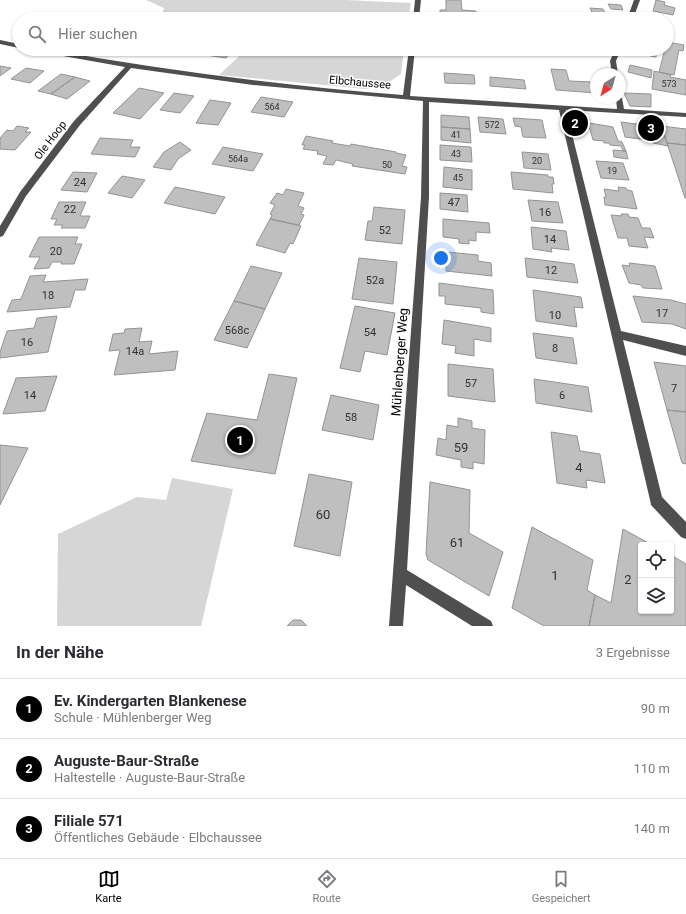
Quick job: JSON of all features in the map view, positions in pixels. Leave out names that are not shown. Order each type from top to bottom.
[{"type":"street","points":[[417,12],[418,0]]},
{"type":"street","points":[[633,12],[637,0]]},
{"type":"street","points":[[0,42],[12,45]]},
{"type":"street","name":"Elbchaussee","points":[[71,56],[128,67],[254,84],[426,99],[686,115]]},
{"type":"street","points":[[406,97],[411,56]]},
{"type":"street","points":[[614,68],[613,61],[615,56]]},
{"type":"street","name":"Ole Hoop","points":[[0,234],[23,194],[77,123],[128,67]]},
{"type":"street","name":"Mühlenberger Weg","points":[[396,626],[424,197],[426,99]]},
{"type":"street","points":[[620,104],[621,111]]},
{"type":"street","points":[[562,108],[656,500],[686,532]]},
{"type":"street","points":[[616,334],[686,351]]},
{"type":"street","points":[[399,573],[486,626]]},
{"type":"shaded area","points":[[146,0],[345,0],[411,3],[409,12],[163,12],[164,8]]},
{"type":"shaded area","points":[[239,56],[403,56],[401,74],[386,84],[366,89],[219,75]]},
{"type":"shaded area","points":[[172,478],[233,489],[201,626],[57,626],[58,534],[137,497],[166,500]]},
{"type":"building","points":[[446,0],[461,0],[462,10],[476,12],[440,12],[440,10],[446,10]]},
{"type":"building","points":[[656,0],[665,2],[664,5],[675,8],[674,12],[653,11]]},
{"type":"building","points":[[608,4],[621,5],[623,10],[611,9]]},
{"type":"building","points":[[590,8],[603,9],[604,12],[592,12]]},
{"type":"building","points":[[674,43],[684,45],[683,51],[679,50],[674,75],[659,72],[663,56],[674,56]]},
{"type":"building","points":[[212,56],[228,56],[226,58]]},
{"type":"building","points":[[630,65],[652,70],[651,78],[628,72]]},
{"type":"building","points":[[0,66],[11,68],[0,76]]},
{"type":"building","points":[[26,68],[44,71],[30,83],[11,79]]},
{"type":"building","points":[[551,69],[566,70],[569,81],[590,82],[590,93],[556,90]]},
{"type":"building","points":[[654,71],[671,75],[670,77],[686,80],[686,95],[652,89]]},
{"type":"building","points":[[444,73],[474,75],[475,84],[445,83]]},
{"type":"building","points":[[61,74],[75,77],[51,94],[38,91]]},
{"type":"building","points":[[75,77],[90,81],[67,99],[51,94]]},
{"type":"building","points":[[490,77],[524,80],[526,89],[490,86]]},
{"type":"building","points":[[139,88],[164,93],[140,119],[113,113]]},
{"type":"building","points":[[174,93],[194,96],[180,113],[160,110]]},
{"type":"building","points":[[626,93],[651,94],[651,107],[630,106],[626,97]]},
{"type":"building","points":[[261,97],[293,102],[284,117],[251,112]]},
{"type":"building","points":[[210,100],[231,103],[218,125],[196,123]]},
{"type":"building","points":[[441,115],[469,117],[470,129],[441,127]]},
{"type":"building","points":[[478,117],[503,119],[506,134],[480,132]]},
{"type":"building","points":[[513,118],[542,120],[546,138],[523,137],[521,127],[515,126]]},
{"type":"building","points":[[621,122],[636,124],[640,139],[625,137]]},
{"type":"building","points":[[589,123],[613,127],[618,141],[622,142],[626,151],[623,151],[621,146],[610,145],[609,143],[604,143],[604,141],[593,140],[590,129],[586,127]]},
{"type":"building","points":[[636,124],[661,126],[668,146],[640,139]]},
{"type":"building","points":[[17,126],[29,128],[25,132],[31,132],[15,150],[0,149],[0,138],[7,130],[13,131]]},
{"type":"building","points":[[661,126],[686,129],[686,145],[667,143]]},
{"type":"building","points":[[441,127],[470,129],[471,143],[441,140]]},
{"type":"building","points":[[306,136],[333,141],[332,143],[350,146],[351,144],[406,155],[402,166],[407,167],[405,174],[352,166],[353,164],[336,160],[333,165],[323,164],[327,156],[317,154],[318,151],[303,149],[305,145],[302,145]]},
{"type":"building","points":[[100,138],[133,140],[130,147],[140,147],[135,157],[91,154]]},
{"type":"building","points":[[180,142],[191,150],[178,159],[171,170],[153,167],[164,152]]},
{"type":"building","points":[[667,143],[686,145],[686,198],[685,198]]},
{"type":"building","points":[[440,145],[471,147],[472,162],[440,160]]},
{"type":"building","points":[[223,147],[263,154],[253,171],[212,164]]},
{"type":"building","points":[[613,150],[626,151],[628,159],[614,157]]},
{"type":"building","points":[[522,152],[548,154],[551,170],[524,168]]},
{"type":"building","points":[[596,161],[623,163],[629,180],[601,178]]},
{"type":"building","points":[[444,167],[472,170],[472,190],[443,187]]},
{"type":"building","points":[[73,172],[97,173],[87,192],[61,190]]},
{"type":"building","points":[[511,172],[548,175],[548,177],[553,177],[553,193],[513,189]]},
{"type":"building","points":[[122,176],[145,180],[132,198],[108,193]]},
{"type":"building","points":[[175,187],[225,197],[215,214],[164,203]]},
{"type":"building","points":[[618,187],[626,188],[627,190],[632,191],[637,209],[605,205],[604,197],[606,197],[604,189],[619,191]]},
{"type":"building","points":[[286,189],[304,193],[298,206],[304,208],[301,214],[304,215],[299,225],[270,219],[272,215],[270,214],[275,205],[270,203],[277,193],[283,195]]},
{"type":"building","points":[[440,193],[467,195],[468,212],[440,209]]},
{"type":"building","points":[[528,200],[558,202],[563,223],[532,221]]},
{"type":"building","points":[[59,202],[86,202],[80,216],[90,216],[85,228],[61,228],[63,225],[54,225],[57,219],[51,219]]},
{"type":"building","points":[[374,207],[405,210],[402,244],[365,240],[368,221],[372,221]]},
{"type":"building","points":[[621,214],[628,214],[629,217],[638,218],[642,228],[650,228],[654,238],[644,237],[648,248],[629,246],[627,238],[618,238],[611,215],[622,216]]},
{"type":"building","points":[[270,219],[301,226],[293,244],[290,243],[285,253],[256,245]]},
{"type":"building","points":[[443,219],[489,223],[490,233],[476,232],[476,241],[469,240],[469,244],[459,243],[459,239],[443,237]]},
{"type":"building","points":[[531,227],[566,231],[569,250],[551,248],[552,252],[533,249]]},
{"type":"building","points":[[39,237],[78,237],[75,244],[82,244],[74,264],[52,262],[49,268],[34,269],[40,257],[29,257]]},
{"type":"building","points":[[447,252],[478,255],[478,261],[491,263],[492,276],[446,271]]},
{"type":"building","points":[[359,258],[397,262],[393,304],[352,299]]},
{"type":"building","points":[[525,258],[574,264],[578,283],[527,277]]},
{"type":"building","points":[[629,263],[655,266],[662,289],[643,288],[641,285],[629,283],[622,265],[630,266]]},
{"type":"building","points":[[251,266],[282,273],[265,309],[234,301]]},
{"type":"building","points":[[46,275],[43,282],[88,279],[85,290],[75,290],[70,307],[7,312],[12,300],[21,299],[30,276]]},
{"type":"building","points":[[439,283],[493,290],[494,314],[481,312],[481,308],[445,304],[445,296],[439,296]]},
{"type":"building","points":[[533,290],[581,297],[583,308],[574,307],[577,327],[536,321]]},
{"type":"building","points":[[633,296],[671,300],[686,304],[686,329],[672,324],[642,322]]},
{"type":"building","points":[[234,301],[265,309],[247,348],[214,340]]},
{"type":"building","points":[[355,306],[395,313],[387,355],[365,351],[360,372],[340,368]]},
{"type":"building","points":[[57,316],[48,352],[0,358],[0,352],[7,331],[34,328],[37,318]]},
{"type":"building","points":[[444,320],[491,328],[491,342],[474,339],[474,356],[455,353],[456,346],[442,344]]},
{"type":"building","points":[[142,328],[139,342],[152,341],[149,354],[178,351],[175,370],[114,375],[120,350],[109,351],[113,334],[124,333],[125,329]]},
{"type":"building","points":[[533,333],[573,338],[577,364],[536,358]]},
{"type":"building","points":[[654,362],[686,366],[686,412],[667,410]]},
{"type":"building","points":[[448,364],[493,369],[495,402],[448,396]]},
{"type":"building","points":[[269,374],[297,378],[275,474],[191,461],[207,413],[257,420]]},
{"type":"building","points":[[57,376],[45,411],[3,414],[16,378]]},
{"type":"building","points":[[534,379],[588,387],[592,412],[536,403]]},
{"type":"building","points":[[331,395],[379,405],[373,440],[322,430]]},
{"type":"building","points":[[667,410],[686,412],[686,464],[682,463]]},
{"type":"building","points":[[458,418],[472,421],[472,428],[485,430],[484,464],[473,462],[473,469],[461,467],[461,460],[436,455],[438,438],[446,440],[447,425],[458,427]]},
{"type":"building","points":[[551,432],[577,436],[580,451],[600,454],[605,483],[586,480],[587,488],[557,483]]},
{"type":"building","points":[[0,445],[28,448],[0,505]]},
{"type":"building","points":[[309,474],[352,482],[340,556],[294,546]]},
{"type":"building","points":[[430,482],[470,490],[469,533],[503,552],[489,596],[428,560],[426,554]]},
{"type":"building","points":[[532,527],[593,560],[587,590],[595,595],[589,626],[544,626],[512,608]]},
{"type":"building","points":[[623,529],[647,542],[638,542],[638,614],[674,614],[674,557],[686,564],[686,626],[589,626],[595,595],[611,603]]},
{"type":"building","points":[[293,620],[301,620],[307,626],[287,626]]},
{"type":"place","name":"Auguste-Baur-Straße","points":[[575,123]]},
{"type":"place","name":"Filiale 571","points":[[651,128]]},
{"type":"place","name":"Ev. Kindergarten Blankenese","points":[[240,440]]}]
